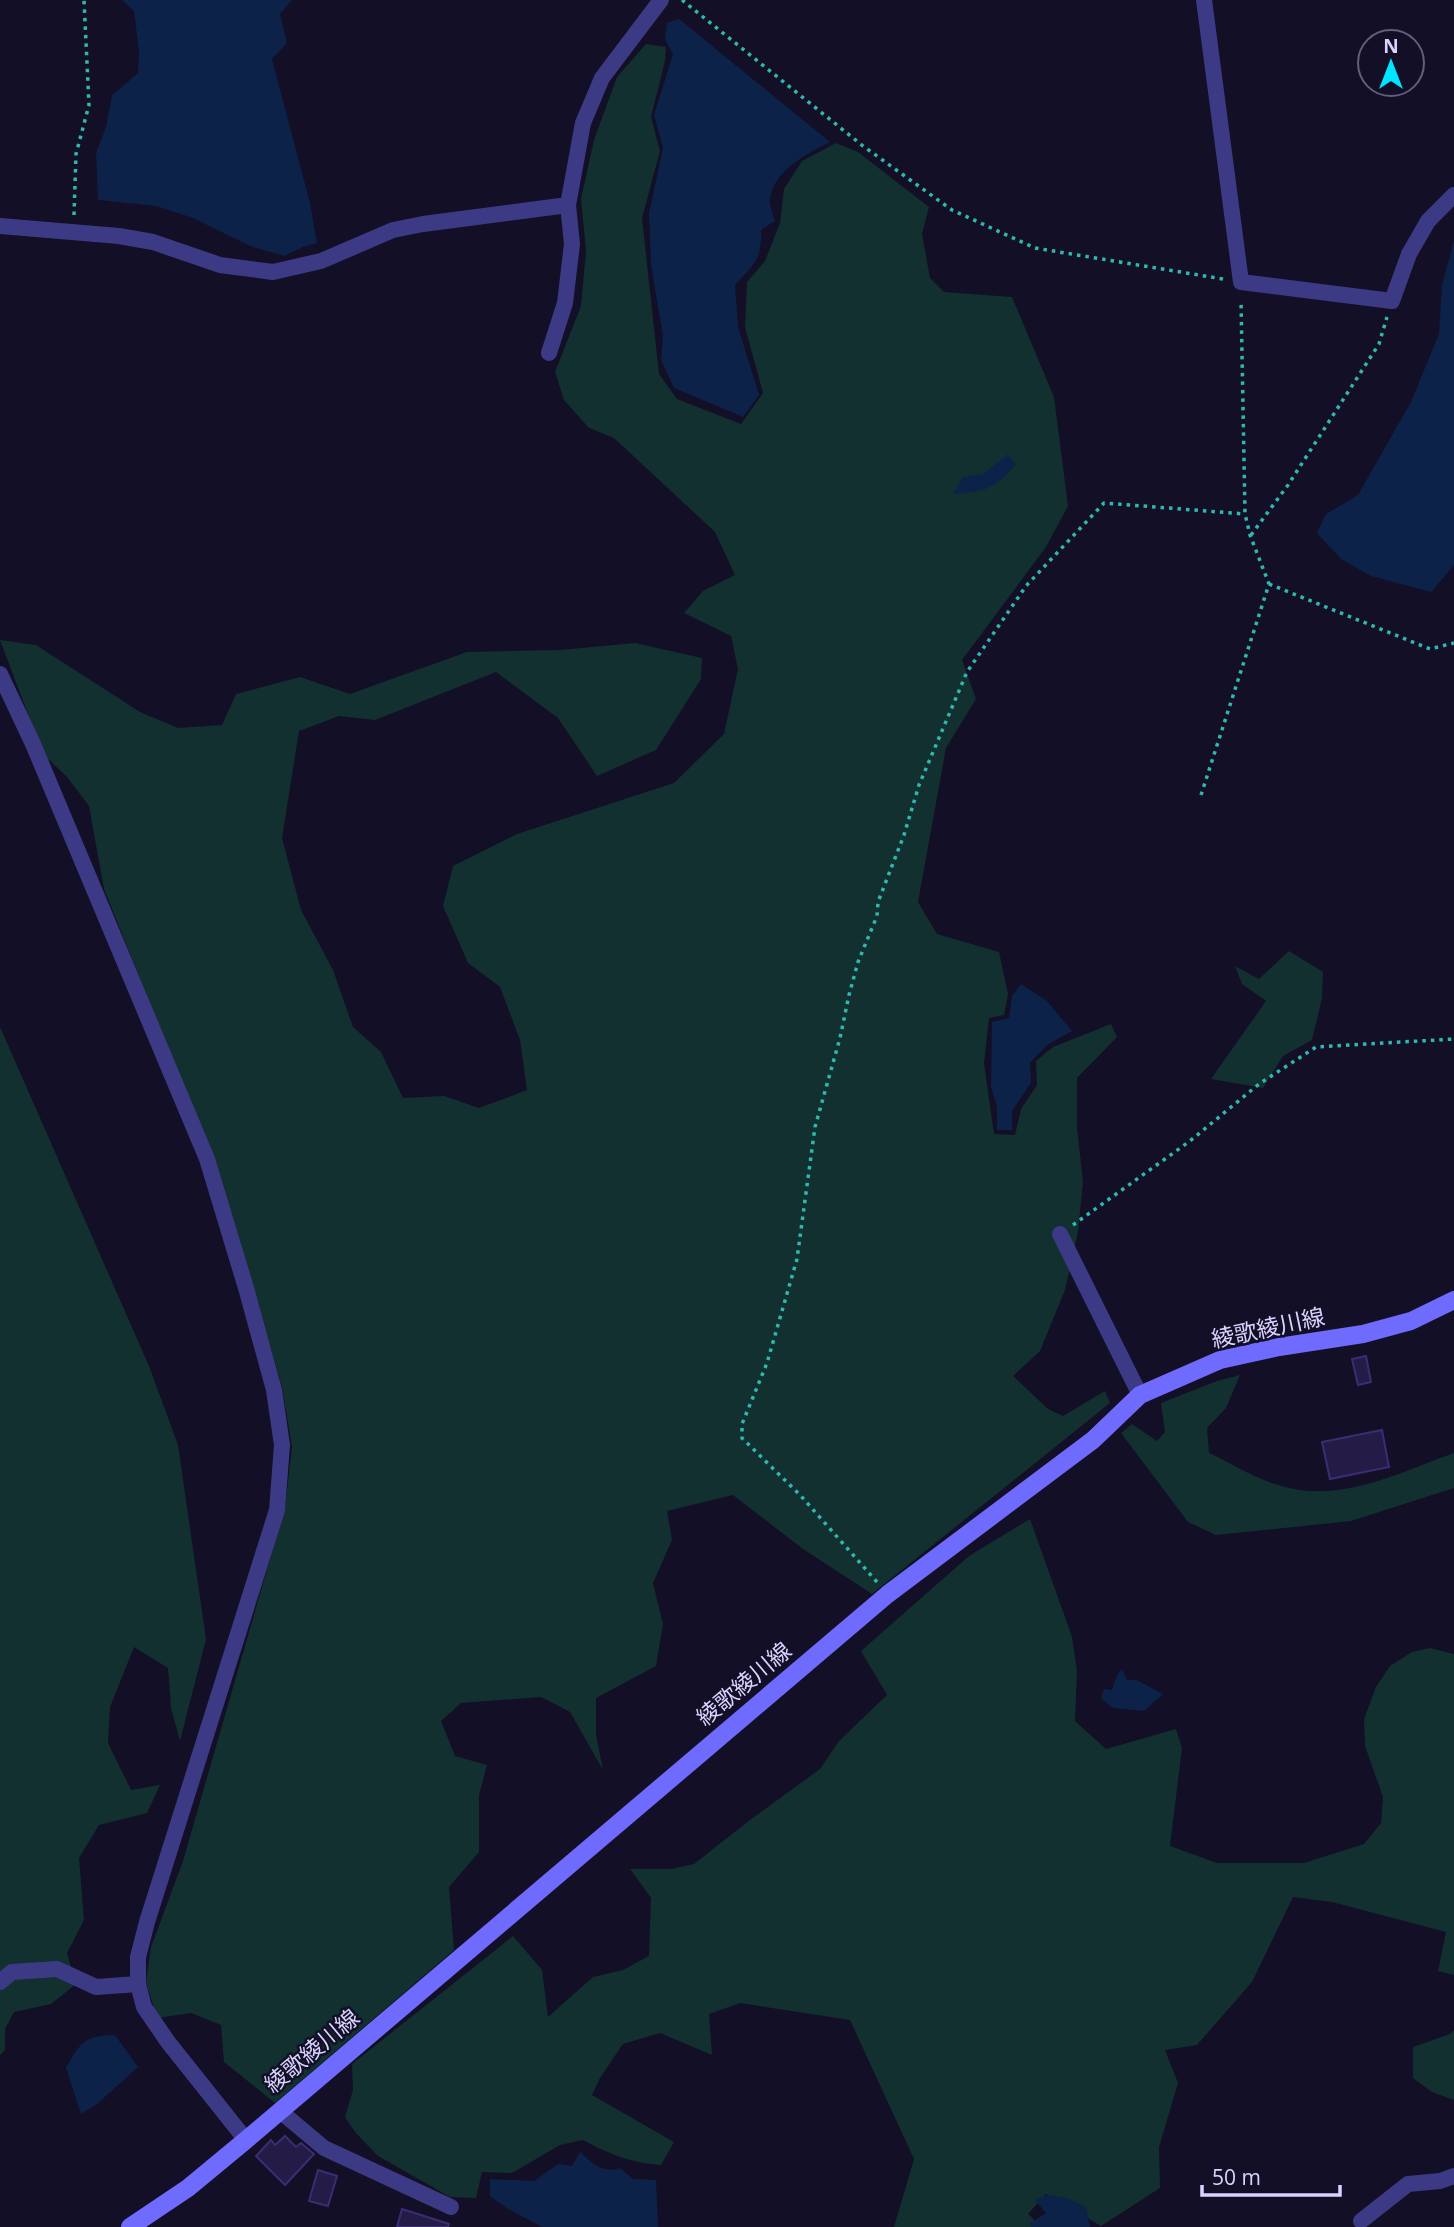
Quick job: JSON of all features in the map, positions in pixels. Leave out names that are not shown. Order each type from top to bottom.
[{"type":"main road","name":"綾歌綾川線","points":[[130,2227],[188,2188],[888,1594],[1093,1440],[1140,1395],[1220,1360],[1279,1347],[1363,1334],[1411,1321],[1454,1300]]},
{"type":"street","points":[[549,353],[566,291],[572,244],[568,205],[583,123],[602,78],[661,0]]},
{"type":"street","points":[[1205,0],[1241,282],[1392,301],[1409,254],[1428,221],[1454,195]]},
{"type":"street","points":[[0,226],[153,242],[220,265],[273,272],[321,261],[393,230],[568,205]]},
{"type":"street","points":[[1,678],[38,756],[207,1158],[274,1390],[282,1446],[277,1510],[138,1957],[138,1984],[144,2007],[246,2140]]},
{"type":"street","points":[[1060,1234],[1140,1395]]},
{"type":"street","points":[[0,1982],[12,1972],[57,1969],[96,1987],[138,1984]]},
{"type":"street","points":[[280,2111],[324,2148],[452,2207]]},
{"type":"street","points":[[1362,2221],[1408,2184],[1440,2181],[1454,2176]]},
{"type":"path","points":[[74,232],[76,154],[89,105],[84,0]]},
{"type":"path","points":[[682,0],[863,146],[952,210],[1035,248],[1241,282],[1245,514],[1269,584],[1201,795]]},
{"type":"path","points":[[1250,535],[1288,485],[1379,344],[1392,301]]},
{"type":"path","points":[[888,1594],[801,1496],[743,1438],[743,1424],[766,1363],[797,1259],[815,1127],[841,1038],[858,962],[877,916],[878,902],[904,835],[919,785],[967,672],[1026,586],[1104,503],[1245,514]]},
{"type":"path","points":[[1269,584],[1430,649],[1454,643]]},
{"type":"path","points":[[1060,1234],[1191,1141],[1259,1084],[1316,1047],[1454,1039]]},
{"type":"green space","points":[[646,44],[666,47],[651,117],[660,151],[642,218],[659,374],[677,399],[741,424],[763,393],[745,327],[747,282],[765,261],[780,223],[784,189],[802,161],[836,143],[858,152],[929,207],[922,234],[930,278],[944,292],[1012,297],[1054,397],[1068,506],[1046,547],[962,660],[976,699],[946,748],[918,902],[937,934],[999,952],[1008,994],[1004,1015],[989,1018],[984,1063],[994,1134],[1015,1135],[1021,1109],[1037,1085],[1036,1061],[1053,1047],[1111,1024],[1117,1037],[1077,1078],[1077,1127],[1083,1182],[1078,1232],[1065,1290],[1040,1351],[1013,1376],[1048,1409],[1063,1416],[1105,1391],[1110,1403],[872,1594],[803,1549],[733,1495],[667,1511],[672,1540],[653,1583],[663,1624],[656,1666],[596,1698],[596,1734],[603,1770],[570,1712],[541,1697],[461,1703],[441,1721],[455,1756],[487,1765],[479,1795],[479,1852],[449,1887],[454,1950],[275,2103],[224,2062],[221,2025],[191,2013],[157,2018],[146,1982],[151,1947],[183,1861],[285,1507],[292,1447],[282,1387],[237,1232],[180,1078],[104,889],[89,806],[68,778],[43,754],[0,640],[36,645],[140,712],[178,728],[222,725],[236,694],[300,677],[350,694],[467,652],[560,650],[635,643],[702,658],[701,679],[656,750],[597,776],[558,718],[496,672],[375,720],[339,716],[299,731],[282,838],[301,910],[333,970],[353,1027],[381,1052],[403,1098],[444,1096],[479,1108],[527,1090],[520,1040],[500,987],[468,963],[443,906],[453,866],[517,834],[674,783],[724,734],[738,669],[731,636],[684,613],[703,591],[735,575],[715,532],[614,438],[589,428],[564,400],[555,372],[581,306],[586,251],[581,199],[594,140],[617,77]]},
{"type":"green space","points":[[1289,951],[1323,972],[1322,998],[1312,1040],[1283,1056],[1263,1088],[1211,1079],[1266,1001],[1242,984],[1235,966],[1259,979]]},
{"type":"green space","points":[[0,1027],[149,1366],[178,1445],[206,1639],[180,1741],[171,1708],[168,1668],[134,1647],[110,1707],[108,1743],[131,1790],[160,1785],[147,1813],[99,1825],[79,1858],[84,1920],[67,1953],[76,1984],[51,2004],[14,2012],[5,2029],[5,2050],[0,2055]]},
{"type":"green space","points":[[1240,1375],[1226,1408],[1207,1428],[1209,1453],[1278,1485],[1323,1491],[1368,1484],[1454,1453],[1454,1488],[1351,1521],[1216,1535],[1188,1522],[1121,1433],[1132,1424],[1157,1441],[1165,1432],[1161,1403]]},
{"type":"green space","points":[[1030,1519],[1072,1637],[1077,1671],[1075,1721],[1106,1749],[1176,1729],[1182,1748],[1170,1846],[1217,1863],[1304,1863],[1364,1844],[1381,1823],[1383,1797],[1365,1746],[1364,1719],[1376,1687],[1390,1666],[1412,1652],[1430,1648],[1454,1654],[1454,1975],[1438,1971],[1446,1932],[1332,1902],[1293,1897],[1252,1982],[1197,2045],[1165,2050],[1178,2083],[1159,2147],[1160,2188],[1101,2226],[1046,2194],[1028,2214],[1042,2227],[894,2227],[914,2159],[850,2020],[740,2003],[709,2014],[712,2055],[660,2033],[623,2044],[600,2078],[592,2095],[674,2142],[661,2165],[621,2157],[583,2140],[560,2145],[512,2173],[482,2172],[476,2198],[450,2197],[378,2156],[355,2132],[345,2117],[353,2090],[352,2064],[513,1936],[542,1970],[548,2017],[593,1977],[623,1970],[649,1956],[651,1898],[630,1869],[671,1869],[694,1864],[820,1769],[839,1741],[887,1695],[861,1651],[969,1556]]},
{"type":"green space","points":[[1454,2030],[1454,2100],[1432,2092],[1413,2078],[1413,2047],[1450,2034]]},
{"type":"water","points":[[122,0],[292,0],[280,14],[287,43],[272,59],[310,203],[317,243],[284,256],[250,246],[193,218],[156,206],[98,200],[96,153],[106,127],[112,95],[138,73],[139,52],[134,11]]},
{"type":"water","points":[[679,19],[830,142],[793,164],[778,180],[770,199],[775,221],[761,230],[758,255],[735,285],[738,327],[759,395],[743,417],[674,388],[661,360],[663,336],[651,265],[649,213],[663,148],[654,115],[673,54],[665,39],[667,23]]},
{"type":"water","points":[[1454,241],[1454,565],[1431,592],[1371,576],[1341,559],[1317,533],[1326,514],[1358,495],[1411,402],[1439,334],[1442,285]]},
{"type":"water","points":[[1008,454],[1016,465],[1001,479],[982,490],[953,494],[963,477],[983,474]]},
{"type":"water","points":[[1021,984],[1047,1001],[1072,1031],[1047,1045],[1030,1063],[1031,1083],[1012,1111],[1012,1130],[997,1130],[997,1107],[991,1087],[992,1022],[1009,1018],[1012,996]]},
{"type":"water","points":[[1122,1669],[1127,1680],[1137,1680],[1163,1694],[1144,1711],[1113,1708],[1101,1698],[1104,1689],[1112,1690]]},
{"type":"water","points":[[115,2035],[138,2067],[97,2104],[81,2114],[66,2068],[84,2042],[96,2037]]},
{"type":"water","points":[[580,2152],[593,2163],[608,2170],[620,2168],[633,2179],[656,2180],[658,2227],[542,2227],[490,2196],[490,2179],[534,2181],[558,2164],[572,2166]]},
{"type":"water","points":[[1048,2195],[1067,2198],[1086,2207],[1090,2227],[1032,2227],[1029,2224],[1046,2213],[1035,2200]]},
{"type":"building","points":[[1366,1356],[1371,1382],[1358,1385],[1352,1359]]},
{"type":"building","points":[[1382,1430],[1389,1467],[1330,1479],[1322,1442]]},
{"type":"building","points":[[285,2136],[296,2147],[301,2143],[314,2154],[285,2185],[256,2156],[271,2140],[275,2145]]},
{"type":"building","points":[[318,2170],[337,2176],[328,2206],[309,2201]]},
{"type":"building","points":[[402,2209],[449,2224],[448,2227],[397,2227]]}]
